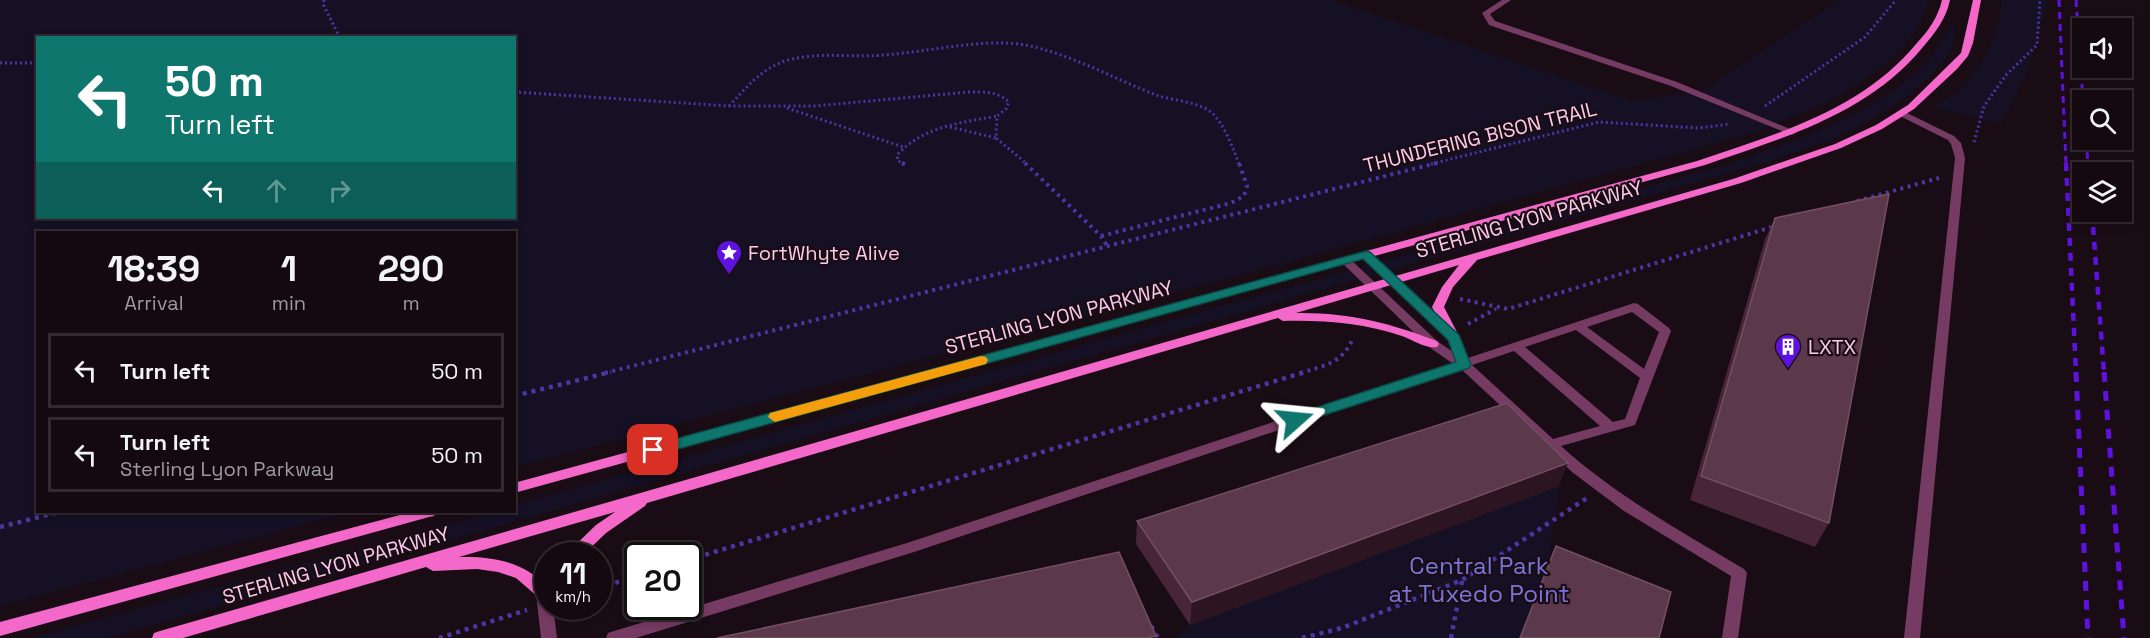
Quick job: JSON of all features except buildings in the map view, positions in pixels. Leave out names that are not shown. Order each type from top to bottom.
[{"type":"main road","name":"STERLING LYON PARKWAY","points":[[516,487],[1701,163],[1792,132],[1872,92],[1914,56],[1943,15],[1946,0]]},
{"type":"main road","name":"STERLING LYON PARKWAY","points":[[160,638],[1737,181],[1838,146],[1879,127],[1901,113],[1954,68],[1965,54],[1969,44],[1977,0]]},
{"type":"main road","points":[[1453,335],[1438,307],[1442,294],[1451,280],[1475,257]]},
{"type":"main road","points":[[1267,317],[1331,315],[1364,320],[1396,328],[1433,344]]},
{"type":"main road","points":[[587,542],[601,529],[647,497]]},
{"type":"main road","name":"STERLING LYON PARKWAY","points":[[0,629],[425,513]]},
{"type":"main road","points":[[408,566],[462,563],[498,566],[518,572],[534,585]]},
{"type":"lane","points":[[1507,0],[1486,13],[1492,22],[1674,84],[1792,132]]},
{"type":"lane","points":[[1901,113],[1951,138],[1956,143],[1960,158],[1912,638]]},
{"type":"lane","points":[[1366,255],[1453,335],[1464,365]]},
{"type":"lane","points":[[1346,260],[1433,344],[1464,365],[1602,487],[1629,507],[1739,573],[1730,638]]},
{"type":"lane","points":[[615,638],[909,548],[1634,307],[1665,331],[1630,422],[1551,444]]},
{"type":"lane","points":[[1578,326],[1647,377]]},
{"type":"lane","points":[[1516,347],[1610,427]]},
{"type":"lane","points":[[548,620],[549,638]]},
{"type":"path","points":[[324,0],[339,36]]},
{"type":"path","name":"THUNDERING BISON TRAIL","points":[[516,395],[1599,122],[1642,122],[1688,128],[1722,126],[1750,116],[1865,37],[1896,0]]},
{"type":"path","points":[[1846,204],[1956,174],[1969,160],[1983,106],[2007,75],[2037,45],[2040,0]]},
{"type":"path","points":[[729,106],[756,77],[783,62],[815,54],[883,56],[958,45],[1008,43],[1043,49],[1159,96],[1214,114],[1237,157],[1247,186],[1244,196],[1231,203],[1101,236]]},
{"type":"path","points":[[0,63],[36,63]]},
{"type":"path","points":[[516,92],[729,106],[815,106],[969,92],[993,92],[1004,96],[1009,102],[1006,109],[997,116],[928,131],[903,147],[897,155],[898,161],[908,166]]},
{"type":"path","points":[[779,106],[803,112],[903,147]]},
{"type":"path","points":[[996,138],[997,116]]},
{"type":"path","points":[[947,127],[996,138],[1048,183],[1101,236],[1107,246]]},
{"type":"path","points":[[1442,294],[1508,309],[1779,225]]},
{"type":"path","points":[[1453,335],[1496,308]]},
{"type":"path","points":[[702,557],[1330,364],[1348,351],[1364,320]]},
{"type":"path","points":[[1302,638],[1342,627],[1462,580],[1602,487]]},
{"type":"path","points":[[0,526],[55,513]]},
{"type":"path","points":[[1451,638],[1462,580]]},
{"type":"path","points":[[439,638],[534,600]]},
{"type":"path","points":[[1146,618],[1158,638]]},
{"type":"green space","name":"FortWhyte Alive","points":[[0,0],[1331,0],[1632,101],[1702,91],[1837,0],[1929,0],[1918,26],[1902,48],[1881,68],[1831,99],[1753,133],[1251,272],[516,467],[516,231],[36,231],[36,513],[346,513],[0,606]]},
{"type":"green space","points":[[2002,0],[2048,0],[2027,72],[2001,124],[1934,107],[1962,88],[1979,66],[1994,34]]},
{"type":"green space","points":[[1950,27],[1955,28],[1952,45],[1942,63],[1907,96],[1845,133],[1767,162],[108,638],[31,638],[488,513],[516,513],[516,505],[1731,163],[1823,129],[1854,114],[1884,97],[1910,77],[1933,54]]},
{"type":"green space","name":"Central Park at Tuxedo Point","points":[[1559,486],[1547,570],[1521,638],[1177,638],[1190,625]]},
{"type":"railway","points":[[2059,0],[2066,164]]},
{"type":"railway","points":[[2076,0],[2082,90]]},
{"type":"railway","points":[[2087,150],[2088,162]]},
{"type":"railway","points":[[2066,163],[2076,373]]},
{"type":"railway","points":[[2093,222],[2104,373]]},
{"type":"railway","points":[[2076,372],[2088,638]]},
{"type":"railway","points":[[2104,372],[2124,638]]},
{"type":"slow traffic","points":[[775,417],[981,360]]},
{"type":"place","name":"FortWhyte Alive","points":[[729,276]]},
{"type":"place","name":"LXTX","points":[[1788,370]]},
{"type":"route","points":[[653,450],[1366,255],[1454,338],[1464,365],[1295,420]]}]
